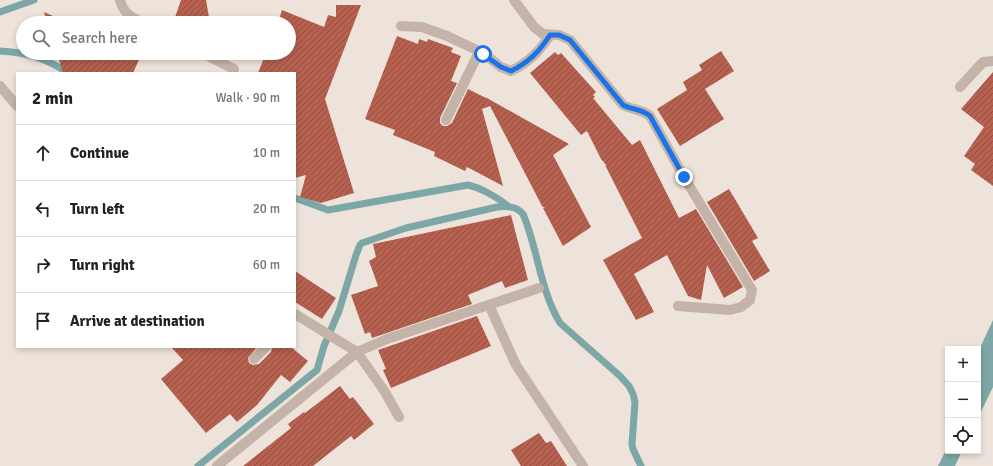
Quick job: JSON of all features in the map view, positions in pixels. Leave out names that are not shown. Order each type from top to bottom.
[{"type":"street","points":[[120,0],[121,6],[126,13],[131,16]]},
{"type":"street","points":[[514,0],[534,27],[543,34],[559,35],[570,40],[623,105],[629,109],[645,112],[650,116],[684,177],[752,290],[750,300],[741,307],[730,310],[678,306]]},
{"type":"street","points":[[401,26],[422,27],[448,36],[483,54],[501,67],[511,71],[524,64],[541,49],[550,35]]},
{"type":"street","points":[[446,120],[479,52]]},
{"type":"street","points":[[216,60],[234,69]]},
{"type":"street","points":[[960,87],[983,62],[993,62]]},
{"type":"street","points":[[0,86],[16,105]]},
{"type":"street","points":[[217,466],[357,352],[387,339],[539,288]]},
{"type":"street","points":[[489,305],[516,365],[583,466]]},
{"type":"street","points":[[296,315],[357,352],[385,392],[399,417]]},
{"type":"street","points":[[254,359],[265,348]]},
{"type":"water","points":[[993,320],[993,387],[981,412],[981,346]]},
{"type":"water","points":[[945,452],[945,454],[961,454],[955,466],[938,466]]},
{"type":"building","points":[[181,0],[206,0],[209,16],[175,16]]},
{"type":"building","points":[[336,5],[361,5],[325,99],[354,193],[321,203],[300,197],[306,175],[296,178],[296,72],[258,72],[263,60],[296,60],[296,16],[280,16],[282,10],[324,27],[328,15],[336,17]]},
{"type":"building","points":[[44,12],[53,16],[45,16]]},
{"type":"building","points":[[397,36],[418,44],[419,39],[427,42],[428,39],[453,48],[451,52],[461,56],[451,81],[457,83],[440,118],[440,123],[443,126],[447,126],[452,123],[468,89],[569,144],[553,155],[591,227],[563,246],[543,208],[545,208],[542,206],[490,106],[482,109],[503,186],[467,167],[465,171],[434,156],[435,152],[393,135],[395,130],[365,119]]},
{"type":"building","points":[[721,51],[734,71],[705,89],[724,119],[680,146],[657,109],[687,90],[683,82],[702,70],[699,65]]},
{"type":"building","points":[[555,52],[558,55],[561,53],[596,92],[593,95],[595,97],[593,98],[632,145],[640,140],[679,218],[696,209],[743,287],[724,298],[707,265],[701,300],[688,296],[667,255],[634,274],[654,312],[636,320],[603,260],[642,238],[605,165],[607,166],[601,159],[587,131],[581,135],[530,73]]},
{"type":"building","points":[[59,60],[139,60],[133,72],[63,72]]},
{"type":"building","points":[[993,72],[993,186],[971,170],[975,164],[964,156],[984,127],[961,109]]},
{"type":"building","points":[[729,189],[758,238],[752,241],[770,271],[754,281],[707,202]]},
{"type":"building","points":[[511,215],[528,280],[505,288],[502,281],[468,295],[472,304],[372,338],[370,332],[365,334],[351,295],[378,286],[369,261],[376,257],[373,244]]},
{"type":"building","points":[[296,272],[336,298],[322,319],[296,303]]},
{"type":"building","points":[[477,316],[491,346],[391,388],[383,370],[386,369],[378,350]]},
{"type":"building","points":[[172,348],[256,348],[248,358],[249,363],[253,365],[259,364],[271,352],[272,348],[292,348],[308,361],[290,382],[281,375],[257,405],[237,422],[230,414],[206,433],[161,379],[183,360]]},
{"type":"building","points":[[340,386],[350,399],[353,397],[374,424],[354,440],[351,436],[313,466],[243,466],[291,428],[288,424]]},
{"type":"building","points":[[539,433],[546,443],[551,441],[567,466],[521,466],[511,450]]},
{"type":"waterway","points":[[0,12],[34,0]]},
{"type":"waterway","points":[[0,51],[16,53]]},
{"type":"waterway","points":[[44,60],[66,72]]},
{"type":"waterway","points":[[296,198],[328,210],[468,185],[489,193],[508,206]]},
{"type":"waterway","points":[[198,466],[317,370],[324,346],[339,311],[356,255],[362,243],[406,228],[497,207],[511,207],[523,214],[543,283],[553,310],[560,323],[620,376],[629,386],[635,402],[632,444],[641,466]]},
{"type":"route","points":[[483,54],[501,67],[511,71],[524,64],[541,49],[550,35],[559,35],[570,40],[623,105],[629,109],[645,112],[650,116],[684,177]]}]
